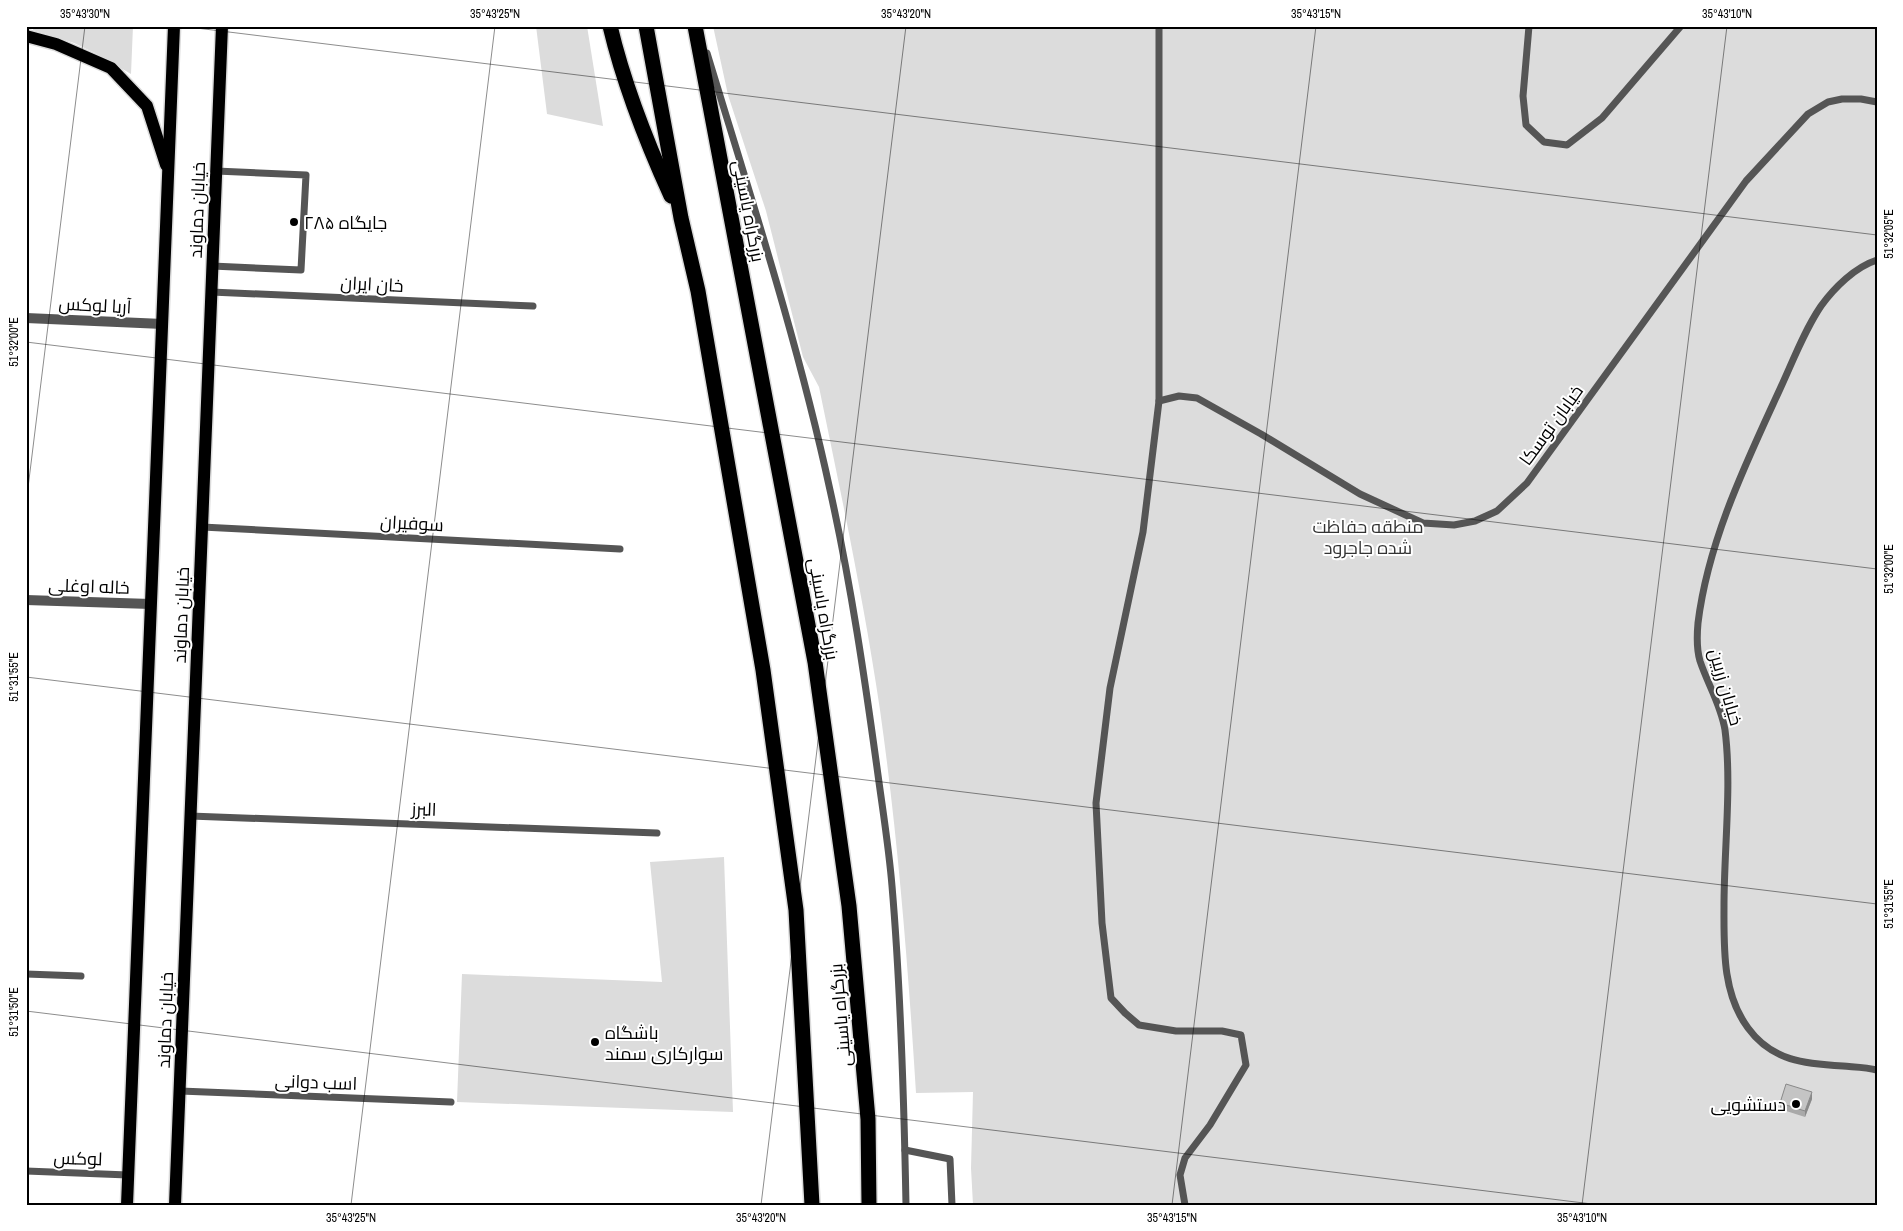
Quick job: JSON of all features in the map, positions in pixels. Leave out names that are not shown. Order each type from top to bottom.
[{"type":"highway","points":[[610,26],[632,104],[681,218]]},
{"type":"highway","name":"بزرگراه یاسینی","points":[[646,26],[681,218],[698,291],[763,670],[796,910],[812,1205]]},
{"type":"highway","name":"بزرگراه یاسینی","points":[[694,26],[815,662],[849,906],[868,1119],[869,1205]]},
{"type":"main road","name":"خیابان دماوند","points":[[127,1205],[174,26]]},
{"type":"main road","name":"خیابان دماوند","points":[[174,1205],[222,26]]},
{"type":"main road","points":[[26,36],[56,44],[111,68],[147,106],[169,174]]},
{"type":"street","name":"آریا لوکس","points":[[26,318],[163,324]]},
{"type":"street","name":"خاله اوغلی","points":[[26,600],[151,604]]},
{"type":"lane","points":[[698,26],[782,299],[806,387],[830,491],[850,591],[865,685],[892,884],[899,1001],[906,1205]]},
{"type":"lane","points":[[1159,26],[1159,401],[1143,532],[1110,688],[1096,803],[1102,923],[1111,998],[1138,1025],[1176,1031],[1222,1031],[1241,1035],[1246,1065],[1210,1125],[1185,1158],[1180,1175],[1185,1205]]},
{"type":"lane","points":[[1529,26],[1523,96],[1526,124],[1544,142],[1567,146],[1602,118],[1682,26]]},
{"type":"lane","name":"خیابان توسکا","points":[[1159,401],[1179,396],[1197,398],[1360,494],[1423,523],[1454,525],[1475,520],[1498,511],[1528,483],[1746,182],[1808,114],[1828,102],[1842,99],[1861,99],[1877,102]]},
{"type":"lane","points":[[212,266],[301,270],[306,175],[216,171]]},
{"type":"lane","name":"خیابان زربین","points":[[1877,260],[1853,274],[1835,289],[1821,306],[1805,334],[1762,428],[1717,539],[1703,591],[1698,626],[1700,660],[1719,704],[1725,730],[1727,768],[1724,946],[1728,982],[1735,1005],[1747,1027],[1765,1048],[1787,1059],[1820,1065],[1877,1070]]},
{"type":"lane","name":"خان ایران","points":[[211,292],[533,306]]},
{"type":"lane","name":"سوفیران","points":[[202,527],[620,549]]},
{"type":"lane","name":"البرز","points":[[190,816],[657,833]]},
{"type":"lane","points":[[26,974],[81,976]]},
{"type":"lane","name":"اسب دوانی","points":[[180,1091],[451,1102]]},
{"type":"lane","points":[[905,1150],[950,1159],[952,1205]]},
{"type":"lane","name":"لوکس","points":[[26,1171],[128,1174]]},
{"type":"green space","points":[[34,26],[133,26],[131,74],[74,43],[33,30]]},
{"type":"green space","points":[[536,26],[587,26],[603,126],[547,114]]},
{"type":"green space","name":"منطقه حفاظت شده جاجرود","points":[[713,26],[1877,26],[1877,1205],[973,1205],[971,1168],[973,1092],[916,1093],[906,949],[892,805],[874,669],[844,507],[819,387],[803,357],[766,211],[728,95]]},
{"type":"green space","name":"باشگاه سوارکاری سمند","points":[[724,857],[733,1112],[457,1102],[462,974],[662,982],[650,862]]},
{"type":"building","name":"دستشویی","points":[[1786,1084],[1812,1092],[1805,1111],[1780,1103]]},
{"type":"place","name":"جایگاه ۲۸۵","points":[[294,222]]},
{"type":"place","name":"باشگاه سوارکاری سمند","points":[[595,1042]]},
{"type":"place","name":"دستشویی","points":[[1796,1104]]}]
